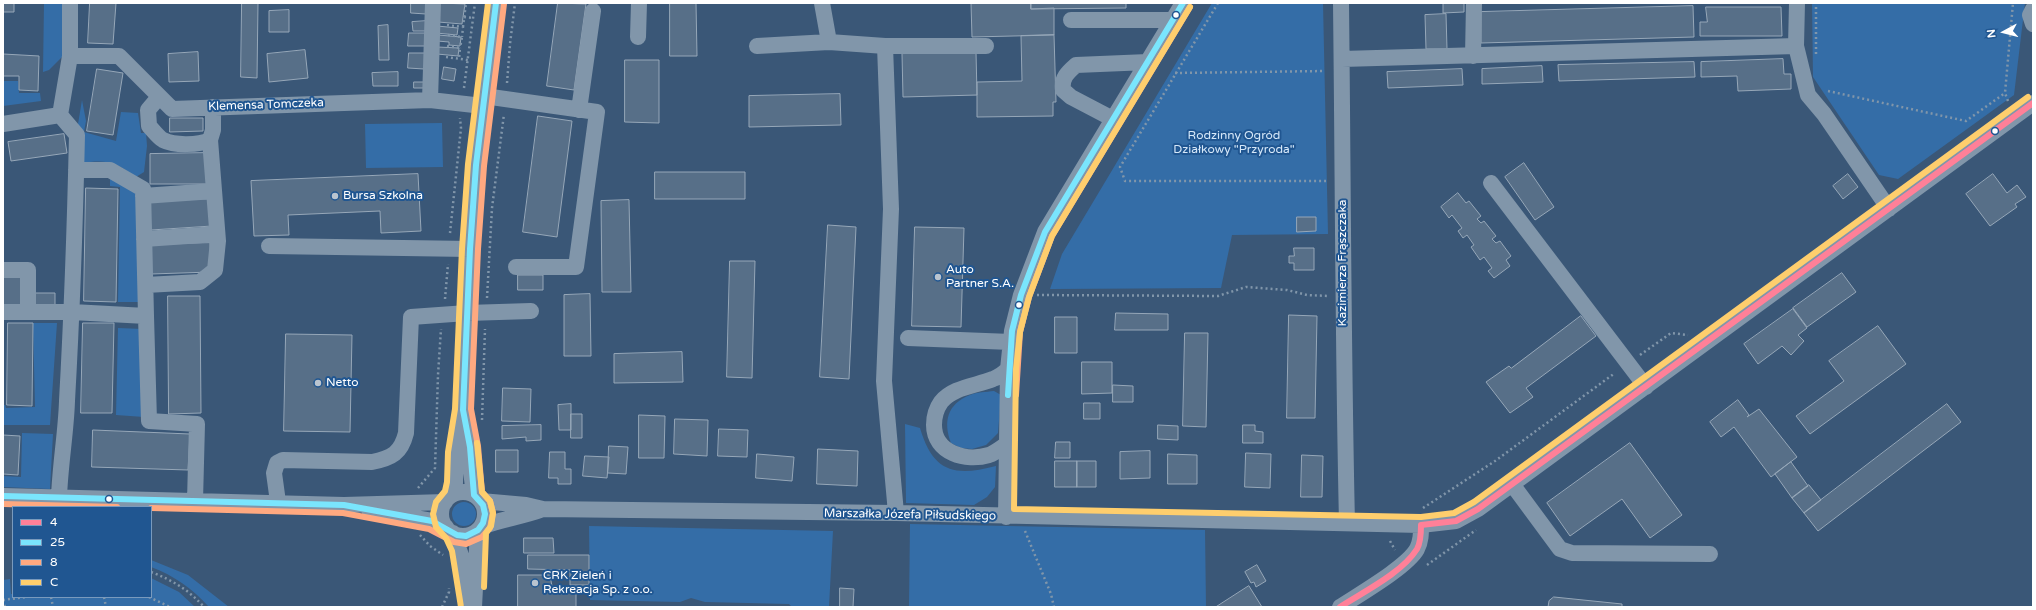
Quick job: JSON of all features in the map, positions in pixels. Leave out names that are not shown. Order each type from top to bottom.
[{"type":"street","points":[[59,498],[59,475],[66,429],[72,312],[77,135],[60,115],[70,56],[70,3]]},
{"type":"street","points":[[430,100],[433,3]]},
{"type":"street","points":[[469,607],[463,561],[441,514],[455,482],[456,453],[464,410],[470,248],[476,165],[496,3]]},
{"type":"street","points":[[638,37],[639,3]]},
{"type":"street","points":[[822,3],[829,42]]},
{"type":"street","points":[[1006,517],[1008,369],[1012,331],[1021,295],[1045,232],[1183,3]]},
{"type":"street","name":"Kazimierza Frąszczaka","points":[[1341,3],[1344,180],[1342,297],[1346,523]]},
{"type":"street","points":[[1473,56],[1474,3]]},
{"type":"street","points":[[1797,3],[1796,46],[1808,95],[1824,114],[1889,209]]},
{"type":"street","points":[[2033,9],[2030,15],[2033,24]]},
{"type":"street","points":[[579,110],[593,11]]},
{"type":"street","points":[[1071,20],[1173,20]]},
{"type":"street","points":[[757,46],[829,42],[885,46],[986,46]]},
{"type":"street","points":[[885,46],[891,209],[884,381],[896,513]]},
{"type":"street","points":[[1342,60],[1796,46]]},
{"type":"street","name":"Klemensa Tomczeka","points":[[70,56],[119,56],[172,109],[430,100],[484,101],[506,99],[597,112],[576,267],[516,267]]},
{"type":"street","points":[[1113,119],[1063,90],[1062,84],[1066,74],[1076,65],[1148,62]]},
{"type":"street","points":[[159,97],[148,110],[149,126],[163,140],[183,144],[203,144],[210,140]]},
{"type":"street","name":"Marszałka Józefa Piłsudskiego","points":[[543,509],[896,513],[1006,517],[1393,524],[1419,519],[1456,521],[1478,509],[2033,103]]},
{"type":"street","points":[[146,285],[200,282],[215,270],[217,234],[210,140],[213,130],[213,107]]},
{"type":"street","points":[[3,124],[60,115]]},
{"type":"street","points":[[76,170],[110,170],[143,189],[149,421],[197,424],[195,501]]},
{"type":"street","points":[[1491,183],[1646,387]]},
{"type":"street","points":[[143,196],[214,191]]},
{"type":"street","points":[[144,239],[217,234]]},
{"type":"street","points":[[269,246],[470,248]]},
{"type":"street","points":[[3,270],[28,270],[28,312]]},
{"type":"street","points":[[278,502],[275,468],[277,463],[283,460],[372,462],[386,459],[395,454],[403,445],[406,433],[410,317],[486,312],[531,311]]},
{"type":"street","points":[[3,312],[72,312],[146,316]]},
{"type":"street","points":[[908,338],[1011,342]]},
{"type":"street","points":[[1007,444],[989,455],[966,457],[955,455],[945,450],[937,440],[934,430],[934,419],[937,408],[951,393],[995,379],[1008,369]]},
{"type":"street","points":[[464,410],[477,498],[485,514],[480,529],[474,607]]},
{"type":"street","points":[[1512,484],[1560,549],[1572,553],[1710,554]]},
{"type":"street","points":[[3,496],[278,502],[344,505],[449,498],[461,492],[477,498],[543,509]]},
{"type":"street","points":[[344,505],[432,521],[449,530],[466,536],[497,521],[526,516],[543,509]]},
{"type":"street","points":[[1340,607],[1403,563],[1416,550],[1421,539],[1419,519]]},
{"type":"path","points":[[459,59],[466,3]]},
{"type":"path","points":[[482,426],[486,312],[492,208],[506,99],[515,3]]},
{"type":"path","points":[[1218,3],[1120,167],[1125,181],[1328,181]]},
{"type":"path","points":[[1816,3],[1816,62]]},
{"type":"path","points":[[2007,100],[2006,93],[2013,3]]},
{"type":"path","points":[[464,17],[474,18]]},
{"type":"path","points":[[432,39],[463,27]]},
{"type":"path","points":[[432,39],[462,37]]},
{"type":"path","points":[[432,39],[460,48]]},
{"type":"path","points":[[432,39],[459,59],[468,60]]},
{"type":"path","points":[[1175,73],[1324,71]]},
{"type":"path","points":[[1825,87],[1829,93],[1966,121],[2006,93]]},
{"type":"path","points":[[2005,105],[2012,100]]},
{"type":"path","points":[[1021,295],[1218,296],[1246,287],[1287,290],[1307,295],[1342,297]]},
{"type":"path","points":[[1419,519],[1495,461],[1671,332],[1686,336],[1690,334]]},
{"type":"path","points":[[416,491],[422,481],[435,468],[435,463]]},
{"type":"path","points":[[1392,544],[1393,524]]},
{"type":"path","points":[[1024,528],[1051,594],[1054,607]]},
{"type":"path","points":[[418,531],[430,546],[447,558]]},
{"type":"path","points":[[152,572],[173,581],[204,607]]},
{"type":"path","points":[[442,607],[449,592]]},
{"type":"path","points":[[4,607],[3,600],[18,598]]},
{"type":"path","points":[[151,598],[170,607]]},
{"type":"green space","points":[[44,3],[66,3],[66,53],[49,70],[43,72]]},
{"type":"green space","name":"Rodzinny Ogród Działkowy \"Przyroda\"","points":[[1212,3],[1323,3],[1328,234],[1232,235],[1221,288],[1050,289],[1062,254]]},
{"type":"green space","points":[[1812,3],[2025,3],[2014,95],[1898,179],[1879,175],[1813,77]]},
{"type":"green space","points":[[3,81],[18,81],[19,93],[40,93],[41,101],[3,106]]},
{"type":"green space","points":[[82,100],[86,121],[84,132],[116,141],[121,112],[138,113],[141,133],[146,133],[147,146],[144,172],[136,177],[121,167],[109,162],[79,163],[78,124]]},
{"type":"green space","points":[[442,123],[443,167],[366,168],[365,124]]},
{"type":"green space","points":[[110,173],[140,192],[142,302],[118,302],[120,187],[110,186]]},
{"type":"green space","points":[[33,323],[57,323],[50,425],[3,425],[3,405],[5,405],[6,408],[35,407]]},
{"type":"green space","points":[[118,328],[143,329],[144,417],[116,415]]},
{"type":"green space","points":[[994,391],[1001,395],[998,433],[986,445],[972,449],[961,448],[951,443],[947,428],[947,421],[949,414],[956,403],[970,395]]},
{"type":"green space","points":[[905,424],[920,428],[925,443],[931,454],[947,468],[968,471],[996,466],[995,487],[987,497],[974,505],[906,503]]},
{"type":"green space","points":[[22,433],[53,434],[50,489],[3,487],[3,476],[21,477]]},
{"type":"green space","points":[[464,502],[473,505],[476,514],[473,523],[464,526],[455,523],[452,514],[455,505]]},
{"type":"green space","points":[[910,524],[1205,530],[1206,607],[909,607]]},
{"type":"green space","points":[[589,526],[833,531],[829,607],[792,607],[789,604],[705,602],[691,598],[680,602],[590,600]]},
{"type":"green space","points":[[152,560],[188,575],[229,607],[209,607],[182,583],[152,567]]},
{"type":"green space","points":[[152,578],[179,592],[195,607],[3,607],[3,580],[10,579],[12,598],[152,598]]},
{"type":"building","points":[[3,3],[14,3],[14,12],[3,12]]},
{"type":"building","points":[[90,3],[116,3],[113,44],[88,43]]},
{"type":"building","points":[[242,3],[258,3],[257,78],[241,77]]},
{"type":"building","points":[[411,3],[426,3],[426,14],[411,13]]},
{"type":"building","points":[[440,3],[465,4],[462,24],[438,22]]},
{"type":"building","points":[[558,3],[586,4],[574,90],[547,86]]},
{"type":"building","points":[[670,3],[696,3],[697,56],[670,56]]},
{"type":"building","points":[[1031,3],[1126,3],[1126,8],[1031,9]]},
{"type":"building","points":[[1031,3],[1031,9],[1054,8],[1054,35],[972,37],[971,4]]},
{"type":"building","points":[[1464,3],[1464,12],[1443,13],[1443,4]]},
{"type":"building","points":[[1693,6],[1694,37],[1481,43],[1481,12]]},
{"type":"building","points":[[1706,7],[1781,7],[1782,36],[1700,36],[1700,22],[1707,22]]},
{"type":"building","points":[[289,10],[289,32],[269,32],[269,11]]},
{"type":"building","points":[[1446,14],[1447,49],[1426,49],[1425,15]]},
{"type":"building","points":[[427,21],[428,31],[413,31],[412,22]]},
{"type":"building","points":[[388,25],[389,60],[379,60],[378,26]]},
{"type":"building","points":[[437,26],[458,28],[457,35],[436,33]]},
{"type":"building","points":[[409,33],[425,33],[425,46],[408,46]]},
{"type":"building","points":[[438,35],[461,37],[460,46],[449,45],[449,42],[437,41]]},
{"type":"building","points":[[1054,35],[1056,102],[1053,102],[1053,116],[977,117],[977,82],[1022,81],[1021,36]]},
{"type":"building","points":[[437,47],[459,48],[458,56],[437,54]]},
{"type":"building","points":[[305,50],[308,78],[269,82],[267,54]]},
{"type":"building","points":[[198,52],[199,81],[169,82],[168,54]]},
{"type":"building","points":[[976,52],[977,95],[903,97],[902,54]]},
{"type":"building","points":[[409,53],[426,53],[424,69],[408,68]]},
{"type":"building","points":[[3,54],[39,56],[38,91],[19,90],[19,76],[3,76]]},
{"type":"building","points":[[1783,59],[1784,74],[1791,74],[1791,89],[1738,91],[1737,76],[1701,77],[1701,62]]},
{"type":"building","points":[[625,60],[659,60],[659,123],[625,122]]},
{"type":"building","points":[[1694,62],[1695,77],[1559,81],[1558,65]]},
{"type":"building","points":[[1542,66],[1543,82],[1482,84],[1482,69]]},
{"type":"building","points":[[444,67],[456,69],[454,81],[442,79]]},
{"type":"building","points":[[97,69],[123,73],[113,135],[87,131]]},
{"type":"building","points":[[1462,69],[1463,85],[1388,88],[1387,72]]},
{"type":"building","points":[[398,72],[398,86],[373,86],[372,73]]},
{"type":"building","points":[[414,82],[426,82],[426,88],[414,88]]},
{"type":"building","points":[[840,94],[841,125],[749,127],[749,96]]},
{"type":"building","points":[[538,116],[572,121],[557,237],[523,232]]},
{"type":"building","points":[[170,118],[203,118],[203,131],[170,132]]},
{"type":"building","points":[[64,134],[67,153],[11,161],[8,142]]},
{"type":"building","points":[[207,153],[208,184],[150,184],[150,154]]},
{"type":"building","points":[[1524,163],[1554,207],[1535,220],[1505,177]]},
{"type":"building","points":[[655,172],[745,172],[745,199],[655,199]]},
{"type":"building","name":"Bursa Szkolna","points":[[418,174],[421,231],[381,233],[380,211],[288,215],[289,235],[254,236],[251,181]]},
{"type":"building","points":[[1848,174],[1858,187],[1843,199],[1833,186]]},
{"type":"building","points":[[1993,174],[2007,193],[2017,185],[2026,197],[2015,204],[2017,207],[1990,226],[1966,194]]},
{"type":"building","points":[[86,188],[118,189],[116,302],[84,301]]},
{"type":"building","points":[[1458,193],[1466,203],[1469,201],[1481,216],[1477,219],[1481,223],[1484,221],[1496,236],[1492,239],[1496,243],[1500,241],[1511,256],[1506,260],[1510,266],[1494,278],[1488,271],[1492,268],[1484,257],[1480,260],[1471,247],[1474,245],[1467,235],[1463,238],[1458,231],[1462,228],[1452,215],[1449,218],[1441,207]]},
{"type":"building","points":[[211,199],[212,226],[151,230],[149,202]]},
{"type":"building","points":[[629,200],[631,292],[602,292],[601,201]]},
{"type":"building","points":[[1297,217],[1316,217],[1316,231],[1297,232]]},
{"type":"building","points":[[828,225],[856,227],[849,379],[820,377]]},
{"type":"building","name":"Auto Partner S.A.","points":[[915,227],[964,228],[961,327],[912,326]]},
{"type":"building","points":[[210,243],[211,272],[151,274],[150,245]]},
{"type":"building","points":[[1294,248],[1314,248],[1314,270],[1294,270],[1294,263],[1289,263],[1289,256],[1294,256]]},
{"type":"building","points":[[730,261],[755,261],[752,378],[727,377]]},
{"type":"building","points":[[1842,273],[1856,292],[1807,327],[1793,308]]},
{"type":"building","points":[[3,274],[26,275],[24,309],[3,308]]},
{"type":"building","points":[[518,275],[543,275],[543,290],[518,290]]},
{"type":"building","points":[[35,293],[55,293],[55,306],[35,306]]},
{"type":"building","points":[[590,294],[591,356],[564,356],[564,295]]},
{"type":"building","points":[[168,296],[200,296],[201,413],[169,414]]},
{"type":"building","points":[[1793,309],[1807,328],[1798,335],[1804,341],[1791,355],[1782,346],[1758,364],[1744,344]]},
{"type":"building","points":[[1116,313],[1168,314],[1168,330],[1115,330]]},
{"type":"building","points":[[1289,315],[1317,316],[1315,418],[1287,418]]},
{"type":"building","points":[[1581,316],[1596,336],[1526,388],[1533,397],[1510,413],[1486,382],[1509,366],[1511,368]]},
{"type":"building","points":[[1055,317],[1077,317],[1077,353],[1055,353]]},
{"type":"building","points":[[8,323],[33,323],[32,406],[7,405]]},
{"type":"building","points":[[83,323],[114,323],[112,413],[81,413]]},
{"type":"building","points":[[1878,326],[1906,364],[1810,434],[1796,416],[1844,381],[1829,361]]},
{"type":"building","points":[[1185,333],[1208,333],[1206,427],[1183,426]]},
{"type":"building","name":"Netto","points":[[286,334],[352,335],[350,432],[284,431]]},
{"type":"building","points":[[682,352],[683,382],[614,383],[614,354]]},
{"type":"building","points":[[1082,362],[1112,362],[1112,393],[1082,394]]},
{"type":"building","points":[[1113,385],[1133,386],[1133,402],[1113,402]]},
{"type":"building","points":[[503,388],[531,389],[530,422],[502,421]]},
{"type":"building","points":[[1738,400],[1749,415],[1747,417],[1759,409],[1797,457],[1771,477],[1734,427],[1721,437],[1710,422]]},
{"type":"building","points":[[1084,403],[1100,403],[1100,419],[1084,419]]},
{"type":"building","points":[[571,404],[571,430],[559,430],[558,405]]},
{"type":"building","points":[[1947,404],[1961,422],[1818,531],[1804,513]]},
{"type":"building","points":[[571,414],[582,414],[582,438],[571,438]]},
{"type":"building","points":[[639,415],[665,416],[664,458],[639,458]]},
{"type":"building","points":[[675,419],[708,420],[707,456],[674,454]]},
{"type":"building","points":[[541,425],[541,440],[526,441],[526,437],[502,439],[502,426]]},
{"type":"building","points":[[1158,425],[1178,426],[1178,440],[1158,439]]},
{"type":"building","points":[[1243,425],[1255,425],[1255,431],[1263,432],[1263,443],[1243,443]]},
{"type":"building","points":[[719,429],[748,430],[747,457],[718,456]]},
{"type":"building","points":[[93,430],[190,434],[188,470],[92,467]]},
{"type":"building","points":[[3,435],[20,436],[18,475],[3,474]]},
{"type":"building","points":[[1056,442],[1070,442],[1070,458],[1055,458]]},
{"type":"building","points":[[1630,443],[1682,515],[1650,538],[1622,499],[1570,536],[1547,503]]},
{"type":"building","points":[[609,446],[628,447],[626,474],[608,473]]},
{"type":"building","points":[[818,449],[858,451],[857,486],[817,484]]},
{"type":"building","points":[[496,450],[518,450],[518,472],[496,472]]},
{"type":"building","points":[[1150,451],[1150,478],[1120,479],[1120,452]]},
{"type":"building","points":[[550,452],[565,452],[565,469],[571,469],[571,484],[558,484],[558,478],[549,478]]},
{"type":"building","points":[[1246,453],[1271,454],[1270,488],[1245,487]]},
{"type":"building","points":[[757,454],[794,457],[792,481],[756,478]]},
{"type":"building","points":[[1168,454],[1197,455],[1197,484],[1168,484]]},
{"type":"building","points":[[1302,455],[1323,456],[1322,497],[1301,497]]},
{"type":"building","points":[[585,456],[609,457],[607,478],[583,476]]},
{"type":"building","points":[[1055,461],[1077,461],[1077,487],[1055,487]]},
{"type":"building","points":[[1077,461],[1096,461],[1096,487],[1077,487]]},
{"type":"building","points":[[1791,462],[1808,486],[1792,498],[1775,474]]},
{"type":"building","points":[[1809,485],[1821,500],[1804,513],[1792,498]]},
{"type":"building","points":[[524,538],[553,538],[554,553],[524,553]]},
{"type":"building","points":[[528,555],[589,555],[589,585],[570,585],[570,570],[528,569]]},
{"type":"building","points":[[1257,565],[1266,581],[1256,587],[1254,582],[1251,583],[1245,572]]},
{"type":"building","name":"CRK Zieleń i Rekreacja Sp. z o.o.","points":[[518,575],[550,575],[553,592],[576,592],[576,607],[518,607]]},
{"type":"building","points":[[1249,586],[1262,607],[1216,607]]},
{"type":"building","points":[[840,588],[854,589],[853,607],[840,607]]},
{"type":"building","points":[[1554,597],[1622,604],[1622,607],[1548,607],[1549,601]]},
{"type":"transit line","name":"C","points":[[461,607],[452,551],[446,538],[436,527],[433,514],[436,502],[445,491],[447,482],[448,452],[455,409],[462,249],[468,164],[488,3]]},
{"type":"transit line","name":"25","points":[[3,496],[344,505],[432,521],[457,535],[466,536],[478,530],[483,523],[485,514],[483,505],[474,495],[470,447],[463,410],[470,249],[476,165],[496,3]]},
{"type":"transit line","name":"25","points":[[1008,395],[1012,331],[1021,295],[1045,232],[1183,3]]},
{"type":"transit line","name":"8","points":[[152,508],[343,513],[429,529],[454,542],[466,544],[482,537],[490,528],[493,513],[490,501],[482,492],[478,446],[471,409],[478,249],[484,166],[504,4]]},
{"type":"transit line","name":"8","points":[[1016,395],[1020,332],[1029,297],[1052,236],[1190,7]]},
{"type":"transit line","name":"C","points":[[1190,7],[1052,236],[1029,297],[1020,332],[1016,369],[1014,509],[1421,517],[1454,513],[1474,502],[2028,97]]},
{"type":"transit line","name":"4","points":[[1421,525],[1456,521],[1478,509],[2033,103]]},
{"type":"transit line","name":"C","points":[[477,443],[482,492],[490,501],[493,513],[491,526],[486,533],[484,587]]},
{"type":"transit line","name":"8","points":[[3,504],[79,506]]},
{"type":"transit line","name":"4","points":[[1340,607],[1382,581],[1410,558],[1417,549],[1421,534],[1421,525]]},
{"type":"place","name":"Bursa Szkolna","points":[[335,196]]},
{"type":"place","name":"Auto Partner S.A.","points":[[938,277]]},
{"type":"place","name":"Netto","points":[[318,383]]},
{"type":"place","name":"CRK Zieleń i Rekreacja Sp. z o.o.","points":[[535,583]]}]
